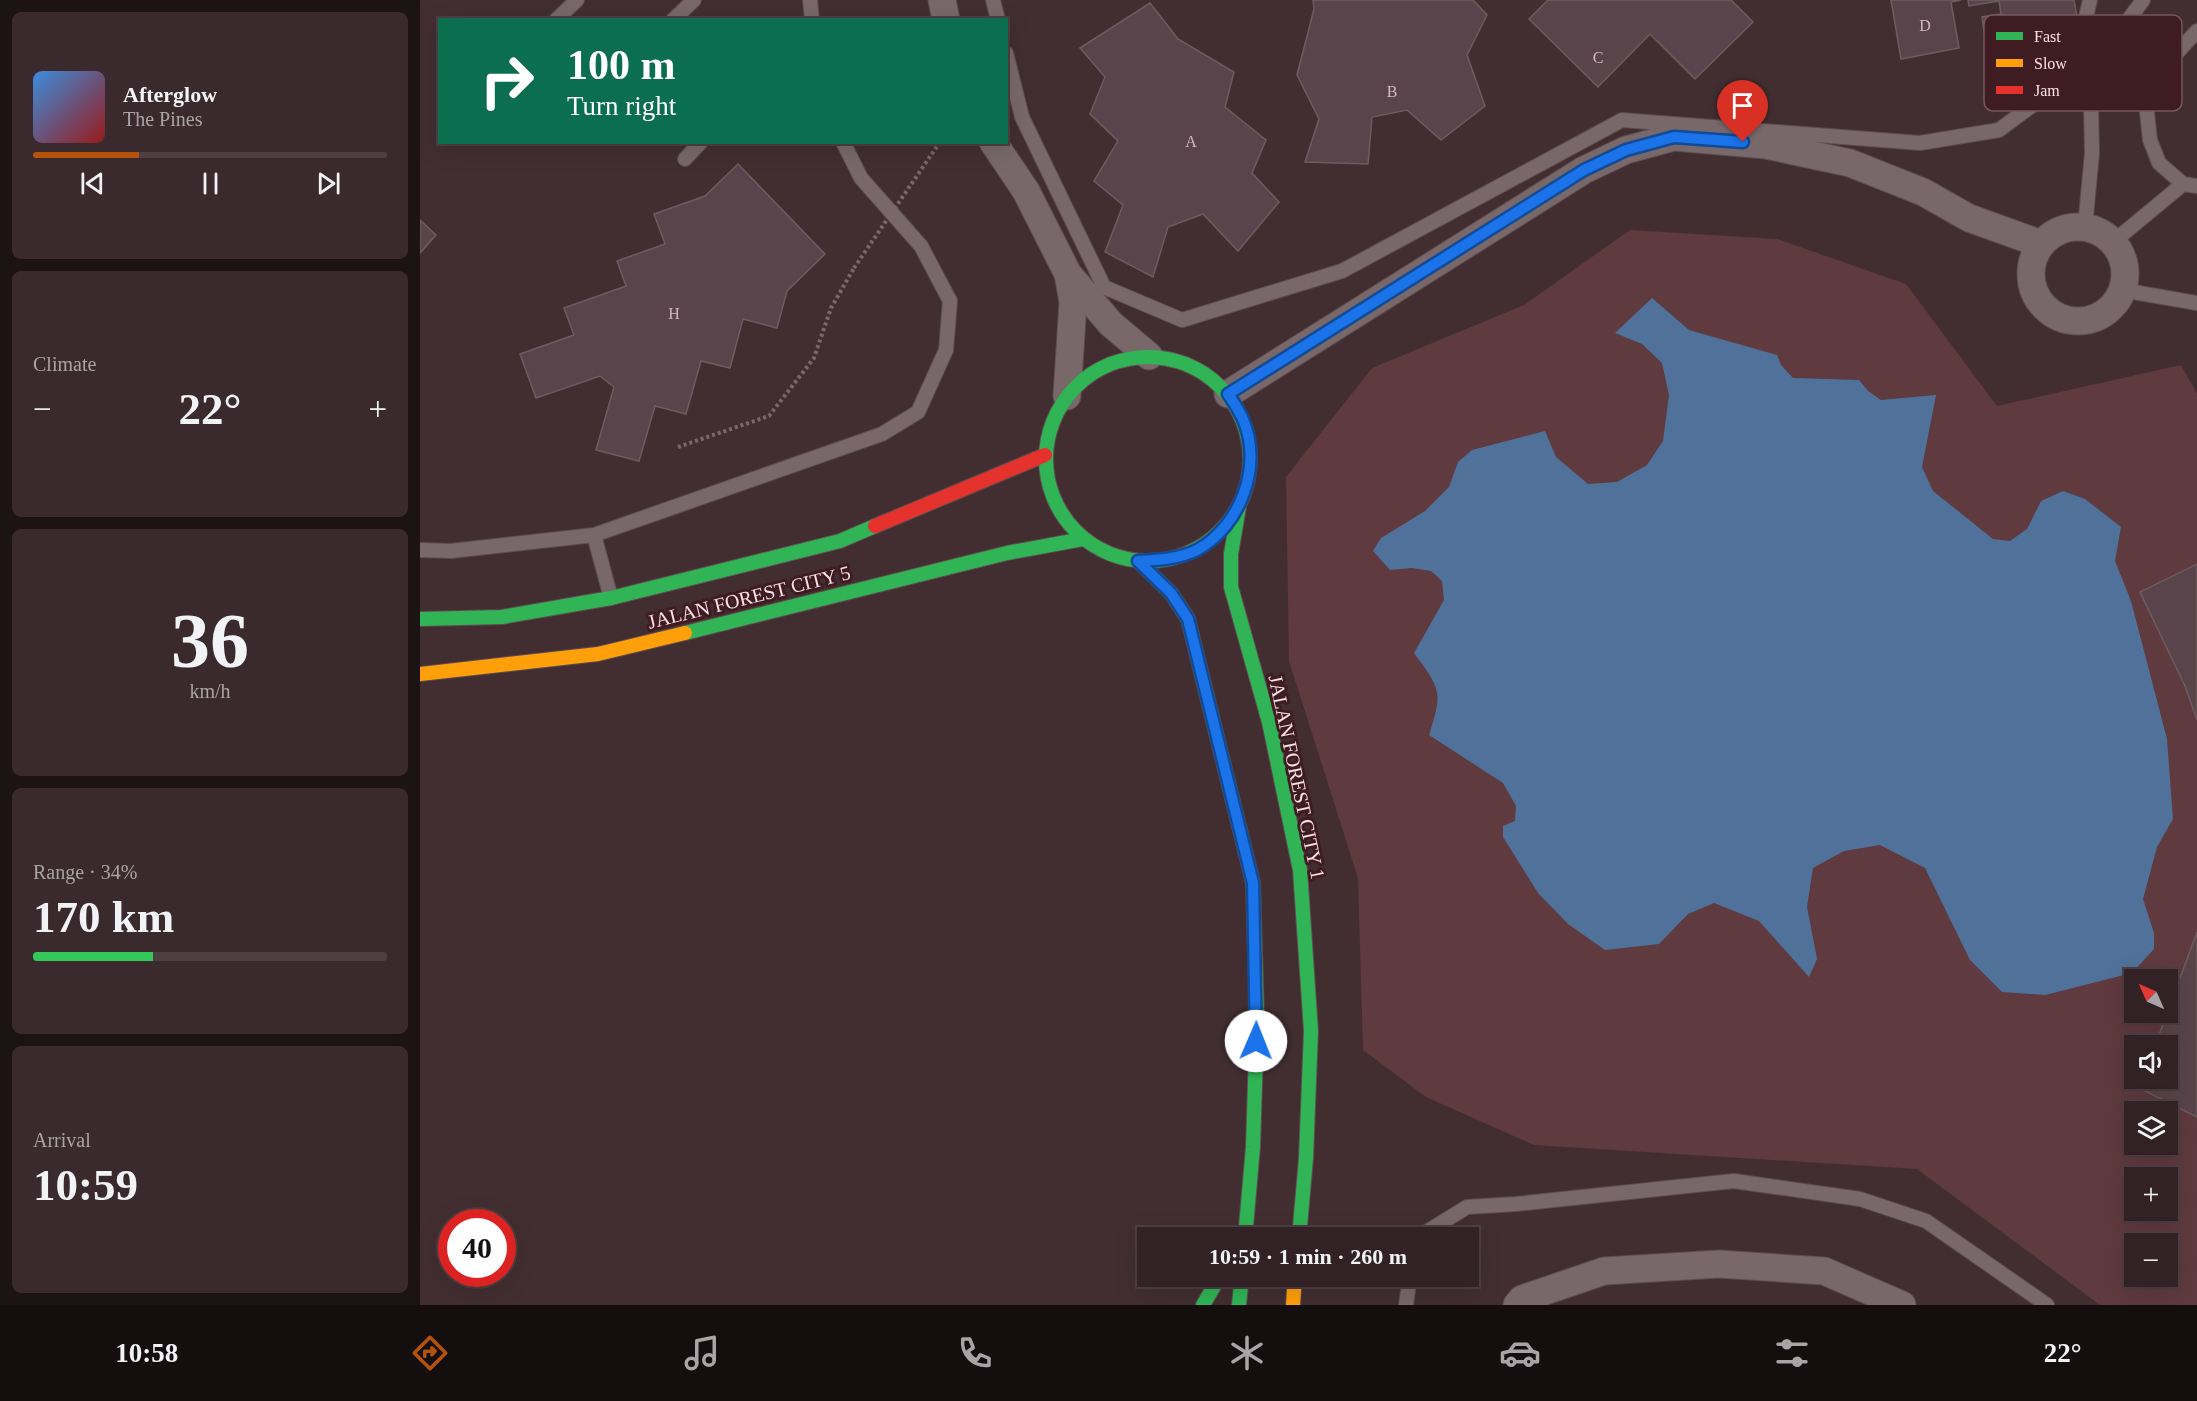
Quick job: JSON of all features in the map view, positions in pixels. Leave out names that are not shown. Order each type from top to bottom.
[{"type":"street","points":[[942,0],[946,18]]},
{"type":"street","points":[[1228,394],[1584,170],[1626,150],[1674,137],[1766,145],[1850,163],[1923,192],[1969,218],[2041,244]]},
{"type":"street","points":[[994,144],[1026,191],[1068,274],[1111,324],[1149,356]]},
{"type":"street","points":[[2085,227],[2100,232],[2121,252],[2125,264],[2122,290],[2115,303],[2104,313],[2091,319],[2061,318],[2049,311],[2038,300],[2031,279],[2034,257],[2041,244],[2054,233],[2068,228],[2085,227]]},
{"type":"street","points":[[1067,396],[1073,302],[1068,274]]},
{"type":"street","points":[[1149,356],[1179,361],[1206,374],[1228,394],[1243,419],[1250,448],[1249,478],[1239,507],[1221,531],[1197,550],[1168,560],[1138,561],[1108,554],[1083,538],[1062,516],[1049,487],[1045,456],[1052,424],[1067,396],[1091,374],[1120,360],[1149,356]]},
{"type":"street","name":"JALAN FOREST CITY 5","points":[[420,619],[502,617],[611,598],[840,541],[1045,456]]},
{"type":"street","name":"JALAN FOREST CITY 1","points":[[1239,507],[1231,555],[1231,587],[1269,722],[1300,870],[1311,1031],[1306,1158],[1300,1227]]},
{"type":"street","name":"JALAN FOREST CITY 5","points":[[420,674],[598,654],[1007,553],[1083,538]]},
{"type":"street","points":[[1138,561],[1171,593],[1188,619],[1253,883],[1257,1020],[1253,1147],[1246,1227]]},
{"type":"street","points":[[1233,1226],[1253,1147]]},
{"type":"street","points":[[1517,1305],[1522,1299],[1604,1271],[1719,1264],[1824,1271],[1902,1305]]},
{"type":"street","points":[[1203,1305],[1214,1287]]},
{"type":"street","points":[[1239,1305],[1241,1287]]},
{"type":"street","points":[[1293,1305],[1294,1287]]},
{"type":"lane","points":[[558,18],[577,0]]},
{"type":"lane","points":[[675,18],[694,0]]},
{"type":"lane","points":[[810,0],[813,18]]},
{"type":"lane","points":[[993,0],[998,18]]},
{"type":"lane","points":[[2087,15],[2090,0]]},
{"type":"lane","points":[[2132,15],[2143,0]]},
{"type":"lane","points":[[2182,47],[2197,31]]},
{"type":"lane","points":[[1008,61],[1022,117],[1104,287],[1182,321],[1342,271],[1622,120],[1920,143],[1999,130],[2025,111]]},
{"type":"lane","points":[[2085,227],[2092,153],[2091,111]]},
{"type":"lane","points":[[2113,242],[2190,185],[2159,163],[2150,140],[2147,111]]},
{"type":"lane","points":[[685,159],[699,144]]},
{"type":"lane","points":[[420,550],[451,551],[594,535],[882,434],[918,412],[946,350],[950,302],[921,246],[861,178],[844,144]]},
{"type":"lane","points":[[2122,290],[2197,303]]},
{"type":"lane","points":[[594,535],[611,598]]},
{"type":"lane","points":[[1434,1227],[1467,1207],[1734,1181],[1860,1198],[1926,1221],[2048,1305]]},
{"type":"lane","points":[[1406,1305],[1408,1287]]},
{"type":"path","points":[[678,447],[769,416],[814,358],[831,308],[854,268],[939,144]]},
{"type":"shaded area","points":[[1630,230],[1777,239],[1906,284],[1997,406],[2181,365],[2197,394],[2197,1305],[2100,1305],[1917,1169],[1534,1145],[1426,1097],[1363,1050],[1358,878],[1289,661],[1286,477],[1372,368],[1524,305]]},
{"type":"water","points":[[1652,298],[1689,330],[1777,355],[1781,365],[1793,378],[1859,380],[1868,391],[1881,400],[1936,395],[1922,467],[1933,491],[1993,539],[2010,541],[2027,529],[2041,501],[2063,491],[2085,499],[2121,527],[2115,561],[2131,601],[2167,739],[2173,819],[2157,847],[2143,899],[2154,933],[2154,949],[2136,969],[2124,969],[2124,975],[2045,995],[2002,992],[1970,960],[1925,868],[1880,845],[1844,851],[1813,868],[1807,907],[1817,959],[1809,977],[1759,921],[1714,903],[1688,914],[1659,944],[1605,950],[1568,924],[1538,893],[1503,837],[1503,826],[1515,821],[1516,806],[1503,783],[1429,735],[1438,699],[1437,691],[1430,675],[1414,653],[1444,600],[1442,581],[1431,571],[1412,568],[1390,570],[1373,551],[1381,538],[1425,511],[1449,487],[1458,462],[1472,450],[1545,431],[1556,457],[1588,484],[1617,482],[1647,465],[1663,441],[1669,395],[1662,363],[1642,344],[1615,333]]},
{"type":"building","points":[[1313,0],[1473,0],[1487,15],[1467,55],[1485,106],[1441,140],[1407,110],[1372,117],[1368,164],[1305,162],[1319,119],[1297,75],[1314,9]]},
{"type":"building","points":[[1548,0],[1731,0],[1753,22],[1695,79],[1650,34],[1598,87],[1529,19]]},
{"type":"building","points":[[1891,0],[1961,0],[1951,2],[1959,48],[1901,59]]},
{"type":"building","points":[[1968,0],[2074,0],[2077,15],[1995,15],[2001,14],[1999,1],[1969,6]]},
{"type":"building","points":[[1150,3],[1178,39],[1234,72],[1225,107],[1266,140],[1252,173],[1279,202],[1238,251],[1203,214],[1168,227],[1153,277],[1105,252],[1123,205],[1094,181],[1118,141],[1090,114],[1105,77],[1080,48]]},
{"type":"building","points":[[738,164],[825,254],[787,291],[777,328],[743,319],[730,368],[701,361],[686,414],[655,406],[639,461],[596,450],[614,387],[600,376],[536,398],[520,354],[574,335],[564,308],[626,286],[617,261],[665,244],[654,214],[705,196]]},
{"type":"building","points":[[420,220],[436,235],[420,253]]},
{"type":"building","points":[[2197,564],[2197,720],[2185,686],[2140,592]]},
{"type":"building","points":[[2197,932],[2197,1117],[2178,1108],[2178,1101],[2165,1101],[2141,1089],[2178,1089],[2178,1035],[2159,1035],[2163,1023],[2178,1023],[2178,984]]},
{"type":"traffic: fast","points":[[1138,357],[1158,357],[1178,361],[1196,369],[1213,380],[1227,394],[1246,429],[1250,459],[1246,489],[1238,507],[1227,524],[1213,538],[1178,557],[1158,561],[1138,561],[1118,557],[1100,549],[1083,538],[1069,524],[1050,489],[1046,469],[1046,449],[1050,429],[1058,411],[1069,394],[1083,380],[1118,361],[1138,357]]},
{"type":"traffic: fast","points":[[1239,507],[1231,554],[1231,587],[1269,722],[1300,870],[1311,1031],[1306,1158],[1300,1227]]},
{"type":"traffic: fast","points":[[420,619],[502,617],[611,598],[840,541],[875,526]]},
{"type":"traffic: fast","points":[[685,633],[1007,553],[1083,539]]},
{"type":"traffic: fast","points":[[1138,561],[1171,593],[1188,619],[1253,883],[1257,1020],[1253,1147],[1246,1227]]},
{"type":"traffic: fast","points":[[1203,1305],[1214,1287]]},
{"type":"traffic: fast","points":[[1239,1305],[1241,1287]]},
{"type":"traffic: slow","points":[[420,674],[598,654],[685,633]]},
{"type":"traffic: slow","points":[[1293,1305],[1294,1287]]},
{"type":"traffic: jam","points":[[875,526],[1045,455]]},
{"type":"route","points":[[1256,1041],[1253,883],[1188,619],[1171,593],[1138,561],[1168,560],[1197,550],[1221,531],[1239,507],[1249,478],[1250,448],[1243,419],[1228,394],[1584,170],[1626,150],[1674,137],[1743,142]]}]
